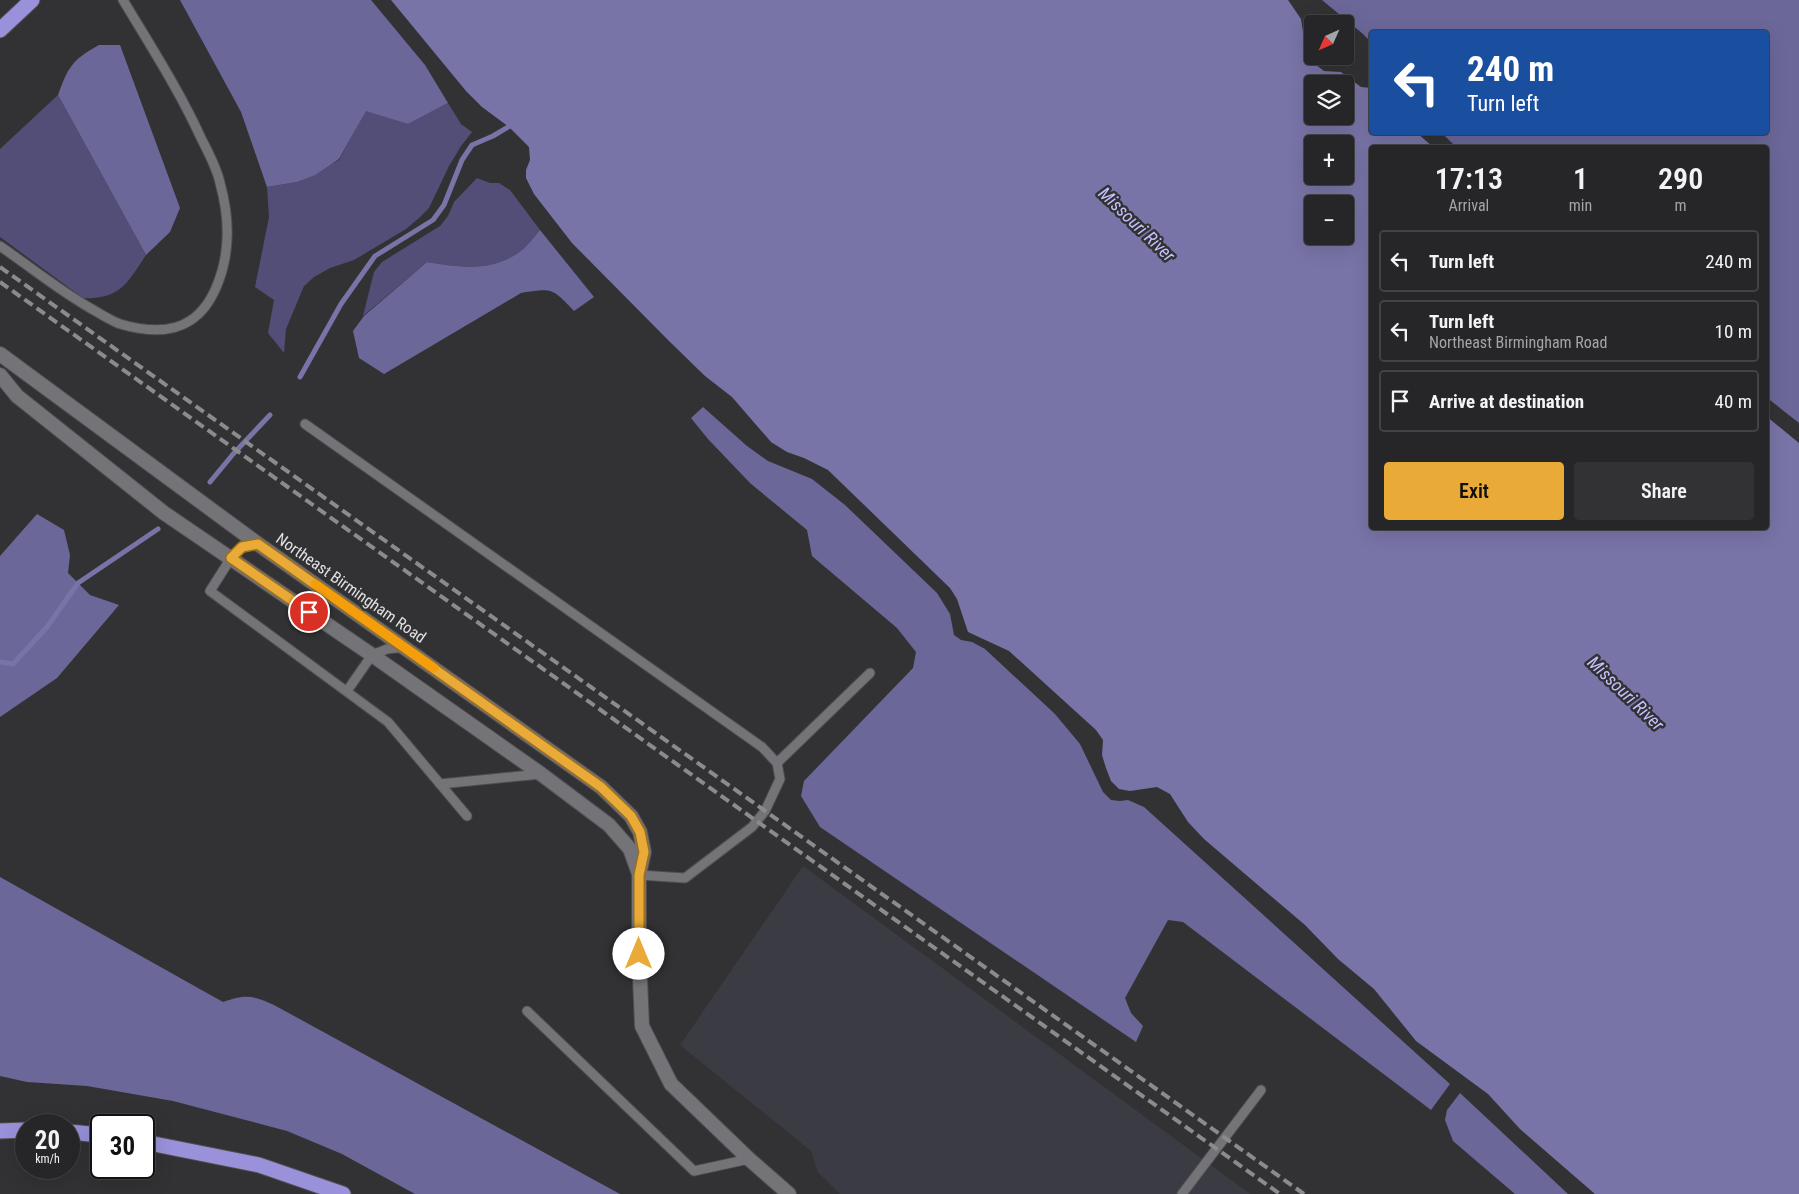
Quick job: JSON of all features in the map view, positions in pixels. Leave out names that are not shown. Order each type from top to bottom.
[{"type":"highway","points":[[0,30],[32,0]]},
{"type":"highway","points":[[0,1131],[15,1130]]},
{"type":"highway","points":[[155,1144],[259,1165],[343,1194]]},
{"type":"street","name":"Northeast Birmingham Road","points":[[0,354],[258,544],[601,787],[631,816],[640,832],[644,852],[639,875],[639,954],[642,1026],[672,1084],[748,1159],[789,1194]]},
{"type":"street","name":"Northeast Birmingham Road","points":[[0,375],[18,396],[148,501],[372,655],[609,824],[630,849],[639,875]]},
{"type":"lane","points":[[0,246],[80,303],[119,324],[145,329],[167,330],[182,326],[197,316],[210,300],[219,280],[228,251],[227,221],[220,182],[191,115],[123,0]]},
{"type":"lane","points":[[305,424],[762,747],[777,763],[780,779],[765,811],[752,827],[685,878],[639,875]]},
{"type":"lane","points":[[258,544],[242,547],[231,558],[210,591],[388,722],[467,816]]},
{"type":"lane","points":[[347,691],[372,655],[387,649],[405,648]]},
{"type":"lane","points":[[777,763],[870,673]]},
{"type":"lane","points":[[440,784],[541,774]]},
{"type":"lane","points":[[527,1011],[694,1170],[748,1159]]},
{"type":"lane","points":[[1182,1194],[1261,1090]]},
{"type":"shaded area","points":[[180,0],[371,0],[425,65],[448,103],[408,124],[366,111],[339,159],[315,175],[297,182],[267,187],[241,112]]},
{"type":"shaded area","points":[[1322,0],[1799,0],[1799,423],[1769,399],[1769,145],[1454,145],[1444,135],[1769,135],[1769,30],[1369,30],[1369,40],[1354,27],[1354,15],[1340,15]]},
{"type":"shaded area","points":[[99,45],[120,45],[180,208],[170,232],[146,255],[58,95],[72,65]]},
{"type":"shaded area","points":[[58,95],[146,255],[128,281],[122,287],[106,296],[83,298],[0,237],[0,149]]},
{"type":"shaded area","points":[[448,103],[461,124],[472,132],[449,166],[429,208],[406,229],[354,260],[330,268],[314,277],[304,286],[286,329],[284,353],[268,333],[274,300],[255,287],[269,217],[267,187],[297,182],[339,160],[366,110],[408,124]]},
{"type":"shaded area","points":[[477,178],[490,183],[499,183],[510,190],[540,230],[522,250],[499,262],[487,265],[464,266],[427,262],[363,316],[374,272],[382,262],[440,226],[448,216],[454,202]]},
{"type":"shaded area","points":[[540,230],[594,297],[574,311],[556,294],[546,290],[521,293],[384,374],[359,358],[353,331],[364,316],[427,262],[476,266],[499,262],[522,250]]},
{"type":"shaded area","points":[[703,407],[747,446],[768,461],[812,479],[845,505],[937,593],[950,614],[954,635],[961,640],[972,642],[985,649],[1055,714],[1080,744],[1103,792],[1111,800],[1128,800],[1144,807],[1450,1084],[1431,1110],[1183,922],[1168,920],[1125,998],[1131,1013],[1143,1026],[1136,1042],[820,827],[801,796],[804,781],[913,668],[916,652],[897,628],[812,556],[807,530],[750,483],[708,439],[691,418]]},
{"type":"shaded area","points":[[37,514],[64,530],[70,555],[68,573],[90,595],[119,605],[57,678],[0,717],[0,556]]},
{"type":"shaded area","points":[[803,866],[1250,1194],[840,1194],[818,1172],[811,1151],[680,1045]]},
{"type":"shaded area","points":[[0,877],[223,1002],[249,997],[274,1005],[620,1194],[415,1194],[342,1154],[287,1131],[173,1101],[87,1086],[27,1082],[0,1076]]},
{"type":"shaded area","points":[[1460,1093],[1568,1194],[1515,1194],[1453,1141],[1445,1120],[1447,1110]]},
{"type":"water","name":"Missouri River","points":[[391,0],[1288,0],[1301,19],[1304,38],[1304,65],[1316,65],[1324,71],[1341,72],[1345,75],[1304,75],[1304,125],[1354,125],[1354,82],[1361,87],[1369,88],[1369,135],[1419,135],[1431,145],[1369,145],[1369,530],[1769,530],[1769,418],[1799,443],[1799,1194],[1595,1194],[1520,1129],[1488,1094],[1416,1041],[1374,989],[1338,959],[1305,925],[1204,839],[1188,822],[1170,794],[1157,787],[1130,791],[1119,789],[1111,781],[1102,755],[1103,740],[1096,730],[1009,651],[968,632],[957,599],[950,588],[828,470],[787,452],[771,442],[732,397],[705,376],[572,243],[534,194],[526,178],[526,170],[530,160],[529,147],[509,127],[482,107],[466,91]]},
{"type":"waterway","points":[[300,377],[341,304],[375,256],[433,220],[444,205],[462,160],[472,145],[493,136],[513,124]]},
{"type":"waterway","points":[[210,482],[270,415]]},
{"type":"waterway","points":[[0,662],[13,664],[47,627],[78,583],[158,529]]},
{"type":"railway","points":[[0,267],[1304,1194]]},
{"type":"railway","points":[[0,282],[1280,1194]]},
{"type":"slow traffic","points":[[315,584],[434,668]]},
{"type":"route","points":[[309,612],[231,558],[242,547],[258,544],[601,787],[631,816],[640,832],[644,852],[639,875],[639,954]]}]
